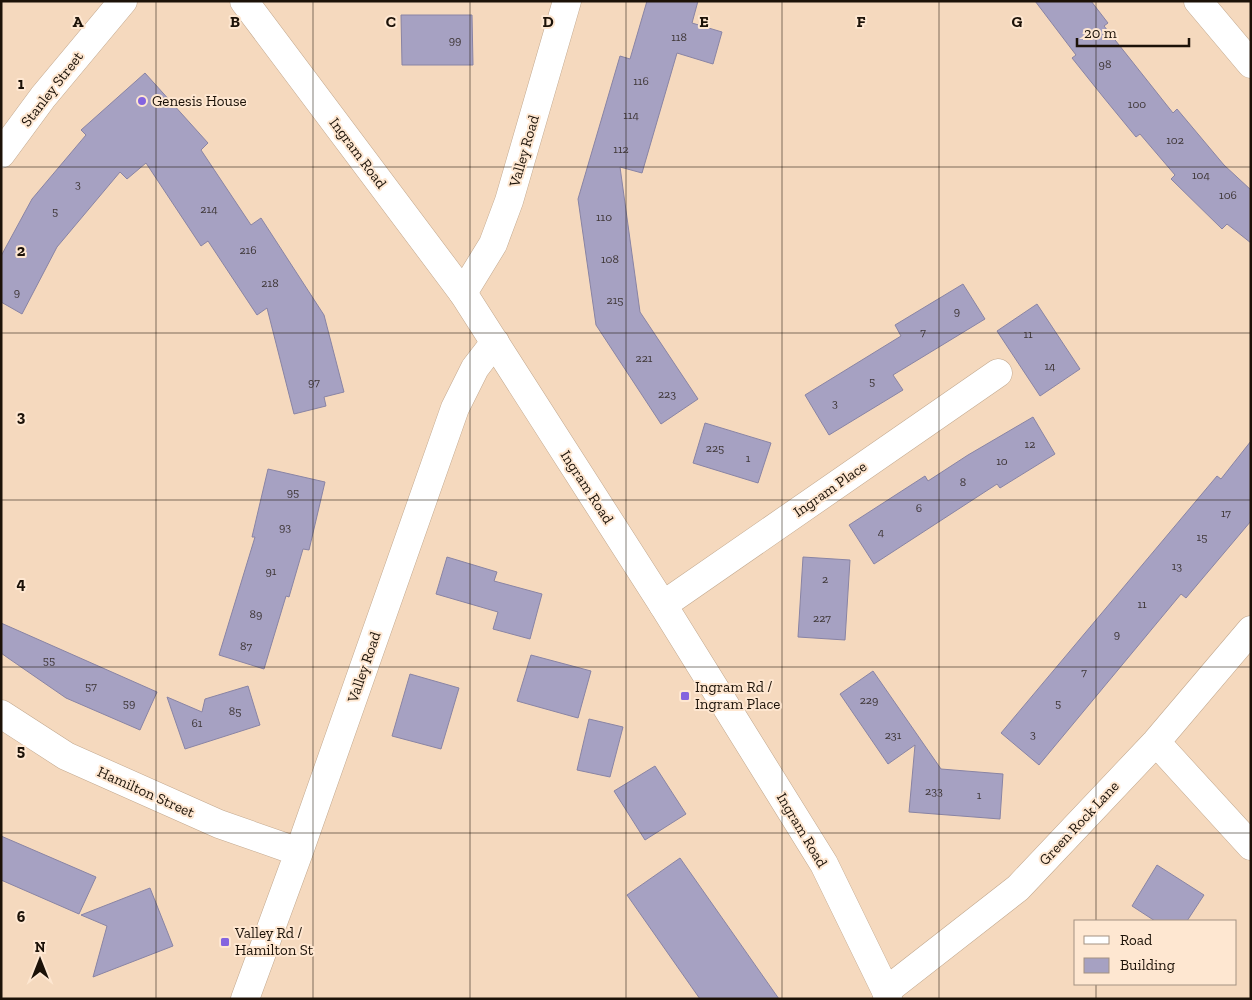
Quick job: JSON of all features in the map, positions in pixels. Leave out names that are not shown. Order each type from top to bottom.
[{"type":"street","name":"Stanley Street","points":[[1,154],[43,96],[123,1]]},
{"type":"street","name":"Ingram Road","points":[[244,1],[463,293],[495,342],[663,605],[824,864],[887,995]]},
{"type":"street","name":"Valley Road","points":[[463,293],[493,244],[510,201],[567,1]]},
{"type":"street","points":[[1198,1],[1251,64]]},
{"type":"street","name":"Valley Road","points":[[245,999],[299,852],[455,408],[475,368],[495,342]]},
{"type":"street","name":"Ingram Place","points":[[663,605],[998,373]]},
{"type":"street","name":"Green Rock Lane","points":[[887,995],[1018,888],[1156,742],[1251,630]]},
{"type":"street","name":"Hamilton Street","points":[[1,714],[66,756],[219,824],[299,852]]},
{"type":"street","points":[[1156,742],[1251,846]]},
{"type":"building","points":[[647,1],[698,1],[692,23],[722,32],[713,64],[677,53],[642,173],[620,167],[640,312],[698,399],[661,424],[596,325],[578,199],[620,56],[630,59]]},
{"type":"building","points":[[1035,1],[1091,1],[1108,23],[1104,26],[1173,113],[1177,109],[1224,165],[1251,190],[1251,243],[1227,224],[1222,229],[1171,179],[1175,175],[1140,134],[1136,137],[1104,98],[1072,58],[1076,55]]},
{"type":"building","points":[[401,15],[472,15],[473,65],[402,65]]},
{"type":"building","points":[[145,73],[208,143],[201,150],[251,225],[261,218],[324,315],[344,392],[324,397],[326,406],[294,414],[267,308],[257,315],[208,241],[201,246],[146,163],[127,179],[120,172],[57,247],[22,314],[1,302],[1,256],[32,199],[86,135],[81,130]]},
{"type":"building","points":[[963,284],[985,319],[893,375],[903,390],[829,435],[805,395],[901,336],[895,325]]},
{"type":"building","points":[[1037,304],[1080,369],[1040,396],[997,331]]},
{"type":"building","points":[[1033,417],[1055,454],[1000,488],[997,484],[874,564],[849,525],[925,476],[928,481]]},
{"type":"building","points":[[705,423],[771,443],[758,483],[693,463]]},
{"type":"building","points":[[1251,441],[1251,521],[1186,598],[1181,594],[1039,765],[1001,733],[1217,476],[1221,479]]},
{"type":"building","points":[[268,469],[325,482],[309,550],[303,549],[289,597],[286,596],[264,669],[219,655],[255,537],[252,537]]},
{"type":"building","points":[[447,557],[497,572],[494,581],[542,594],[530,639],[493,629],[498,612],[436,594]]},
{"type":"building","points":[[803,557],[850,560],[845,640],[798,637]]},
{"type":"building","points":[[1,623],[157,692],[140,730],[66,698],[1,653]]},
{"type":"building","points":[[531,655],[591,671],[578,718],[517,701]]},
{"type":"building","points":[[873,671],[941,769],[1003,774],[1000,819],[909,812],[915,745],[888,764],[840,694]]},
{"type":"building","points":[[410,674],[459,688],[441,749],[392,736]]},
{"type":"building","points":[[248,686],[260,725],[185,749],[167,697],[202,712],[205,699]]},
{"type":"building","points":[[589,719],[623,727],[610,777],[577,770]]},
{"type":"building","points":[[655,766],[686,814],[645,840],[614,791]]},
{"type":"building","points":[[1,836],[96,877],[79,914],[1,880]]},
{"type":"building","points":[[680,858],[779,999],[700,999],[627,895]]},
{"type":"building","points":[[1157,865],[1204,895],[1188,920],[1153,920],[1132,906]]},
{"type":"building","points":[[150,888],[173,946],[93,977],[107,926],[81,915]]},
{"type":"place","name":"Genesis House","points":[[142,101]]},
{"type":"place","name":"Ingram Rd / Ingram Place","points":[[685,696]]},
{"type":"place","name":"Valley Rd / Hamilton St","points":[[225,942]]}]
